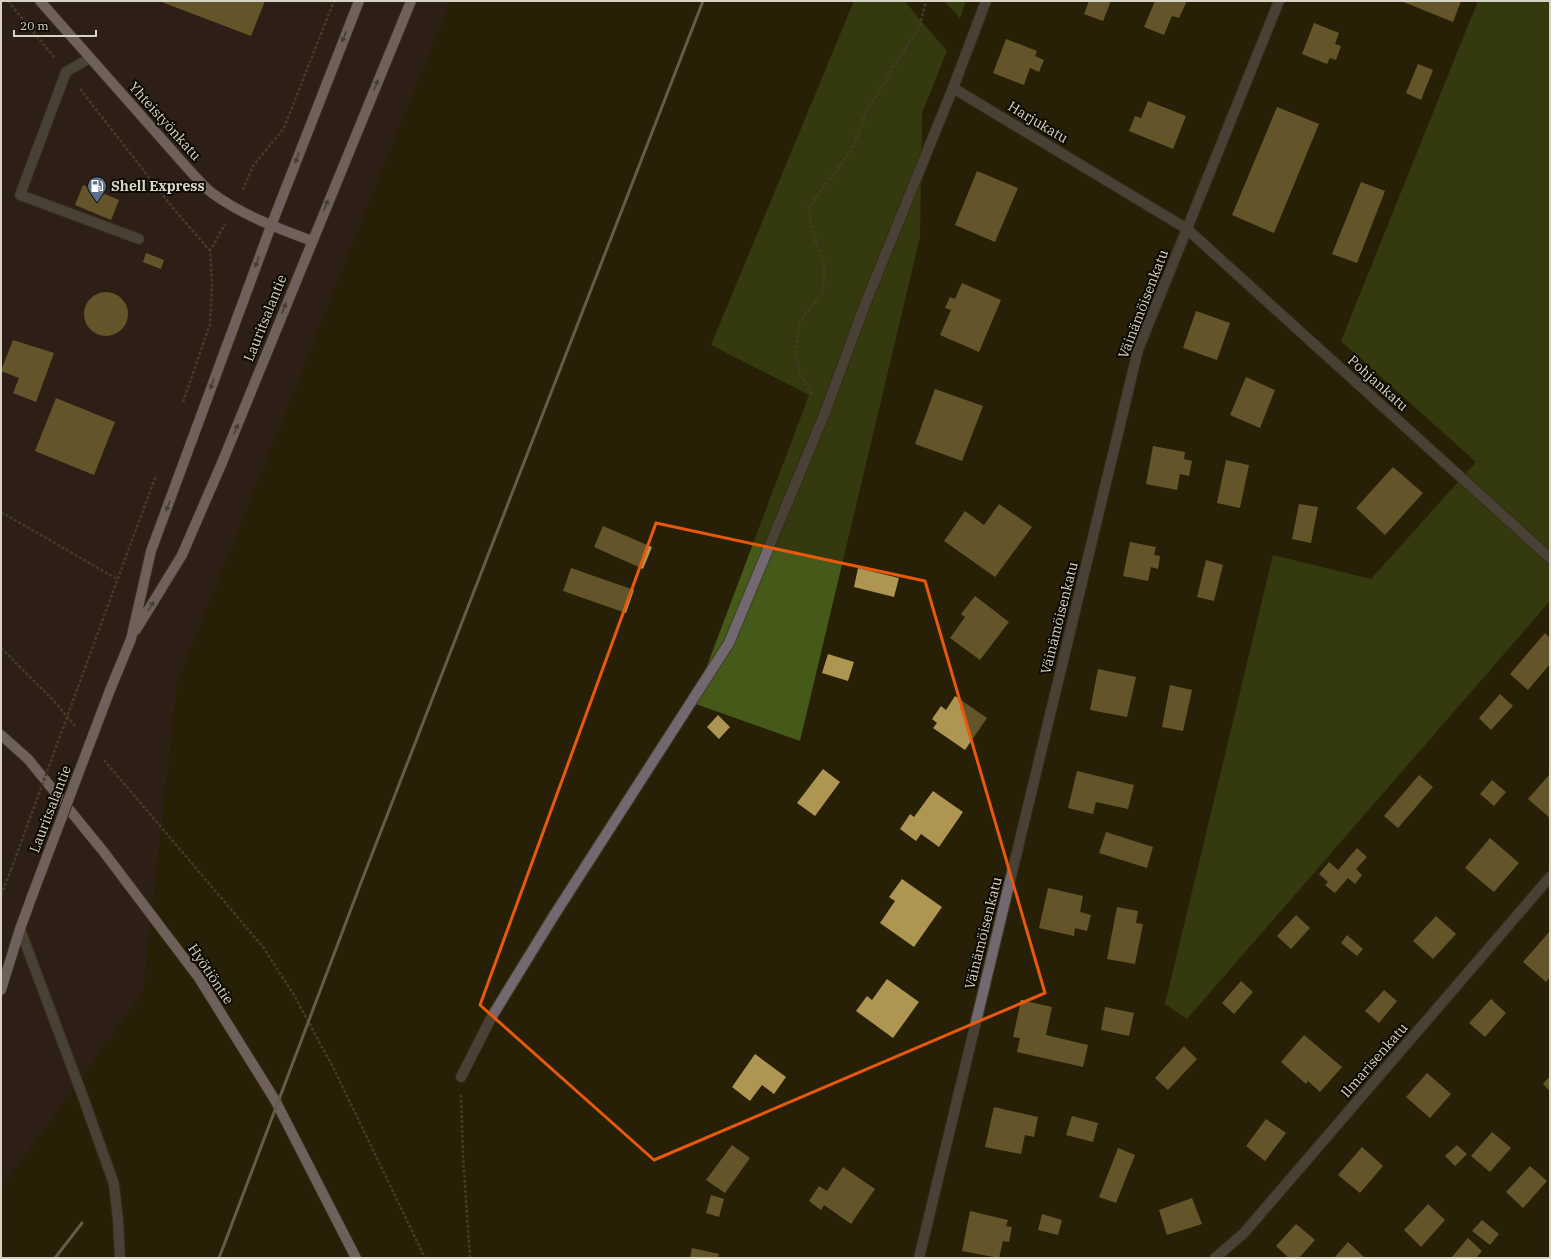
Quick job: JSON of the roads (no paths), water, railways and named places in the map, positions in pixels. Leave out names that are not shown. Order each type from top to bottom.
[{"type":"main road","name":"Yhteistyönkatu","points":[[40,1],[190,171],[211,192],[235,208],[271,226],[312,241]]},
{"type":"main road","name":"Lauritsalantie","points":[[131,639],[151,551],[271,226],[358,1]]},
{"type":"main road","name":"Lauritsalantie","points":[[1,990],[32,896],[110,690],[131,639],[182,555],[221,465],[411,1]]},
{"type":"main road","name":"Hyötiöntie","points":[[1,735],[28,759],[103,851],[199,978],[275,1100],[356,1258]]},
{"type":"street","points":[[461,1077],[491,1018],[553,917],[729,643],[824,414],[864,307],[953,88],[986,1]]},
{"type":"street","name":"Väinämöisenkatu","points":[[919,1258],[1138,350],[1279,1]]},
{"type":"street","points":[[90,58],[66,72],[20,195],[139,239]]},
{"type":"street","name":"Harjukatu","points":[[953,88],[1187,229]]},
{"type":"street","name":"Pohjankatu","points":[[1187,229],[1550,558]]},
{"type":"street","name":"Ilmarisenkatu","points":[[1215,1258],[1244,1233],[1550,877]]},
{"type":"street","points":[[20,929],[114,1184],[120,1258]]},
{"type":"railway","points":[[219,1258],[362,880],[703,1]]},
{"type":"railway","points":[[55,1258],[82,1223]]},
{"type":"place","name":"Shell Express","points":[[97,203]]}]
